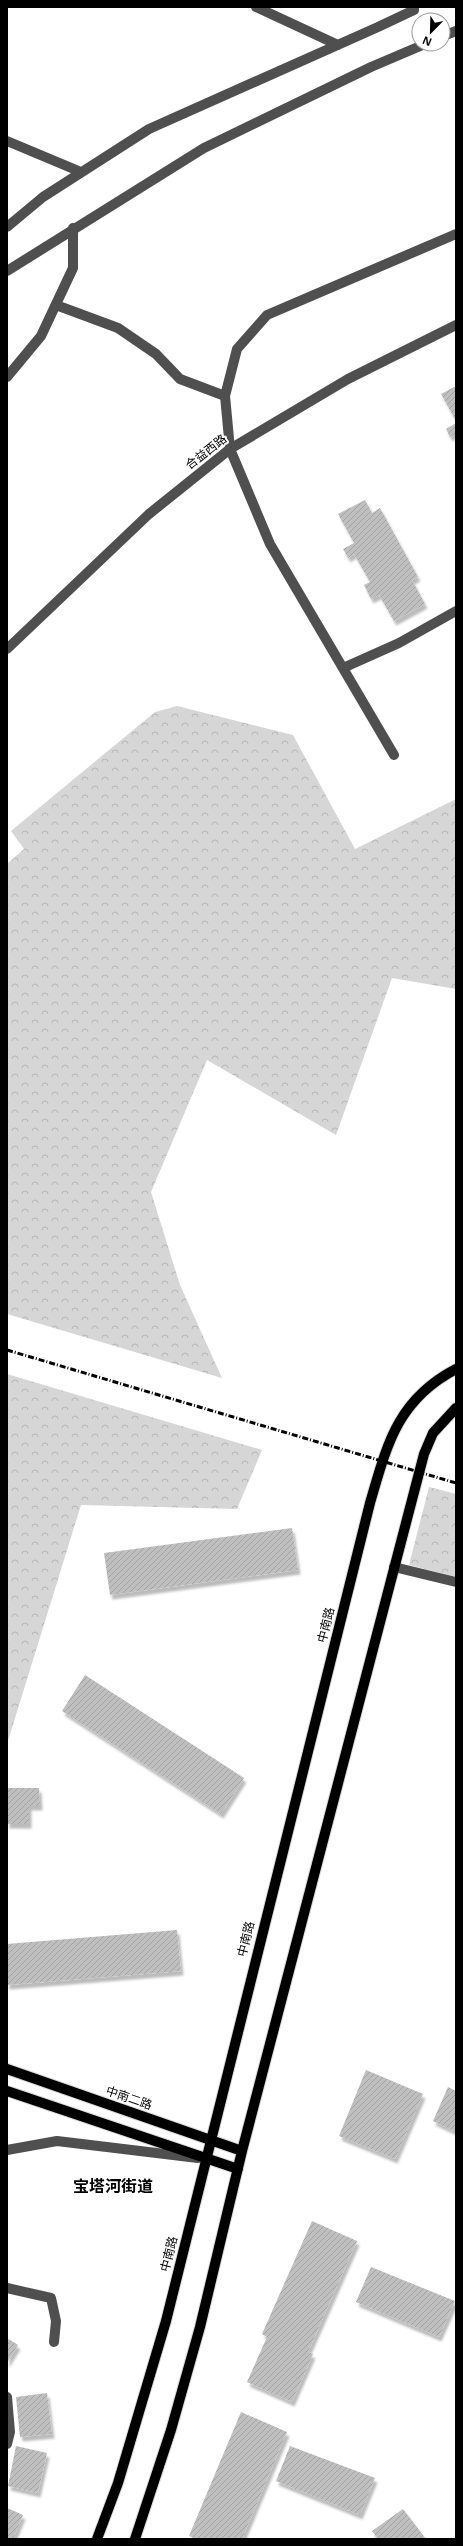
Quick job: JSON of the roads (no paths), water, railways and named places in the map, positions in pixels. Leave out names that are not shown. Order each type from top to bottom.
[{"type":"main road","name":"中南路","points":[[97,2539],[118,2483],[166,2321],[206,2159],[209,2140],[368,1511],[388,1442],[408,1407],[437,1379],[456,1369]]},
{"type":"main road","points":[[135,2539],[171,2430],[200,2327],[242,2151],[424,1454],[433,1433],[456,1408]]},
{"type":"main road","name":"中南二路","points":[[7,2069],[242,2151]]},
{"type":"main road","points":[[7,2091],[238,2169]]},
{"type":"street","points":[[256,7],[338,45]]},
{"type":"street","points":[[7,227],[43,197],[149,129],[338,45],[414,10],[414,7]]},
{"type":"street","points":[[7,271],[72,228],[204,148],[371,67],[411,50]]},
{"type":"street","points":[[7,141],[81,172]]},
{"type":"street","points":[[7,376],[41,336],[73,268],[72,228]]},
{"type":"street","points":[[394,755],[270,544],[230,449],[225,396],[237,349],[267,315],[456,234]]},
{"type":"street","points":[[56,305],[118,328],[156,354],[180,379],[225,396]]},
{"type":"street","name":"合益西路","points":[[7,649],[150,514],[230,449],[348,379],[456,325]]},
{"type":"street","points":[[343,668],[399,643],[456,610]]},
{"type":"street","points":[[394,1567],[456,1582]]},
{"type":"street","points":[[7,2150],[57,2141],[206,2159]]},
{"type":"street","points":[[7,2288],[51,2298],[56,2321],[54,2342]]},
{"type":"street","points":[[7,2397],[10,2432],[7,2444]]},
{"type":"railway","points":[[7,1350],[456,1483]]},
{"type":"district","name":"宝塔河街道","points":[[113,2186]]}]
